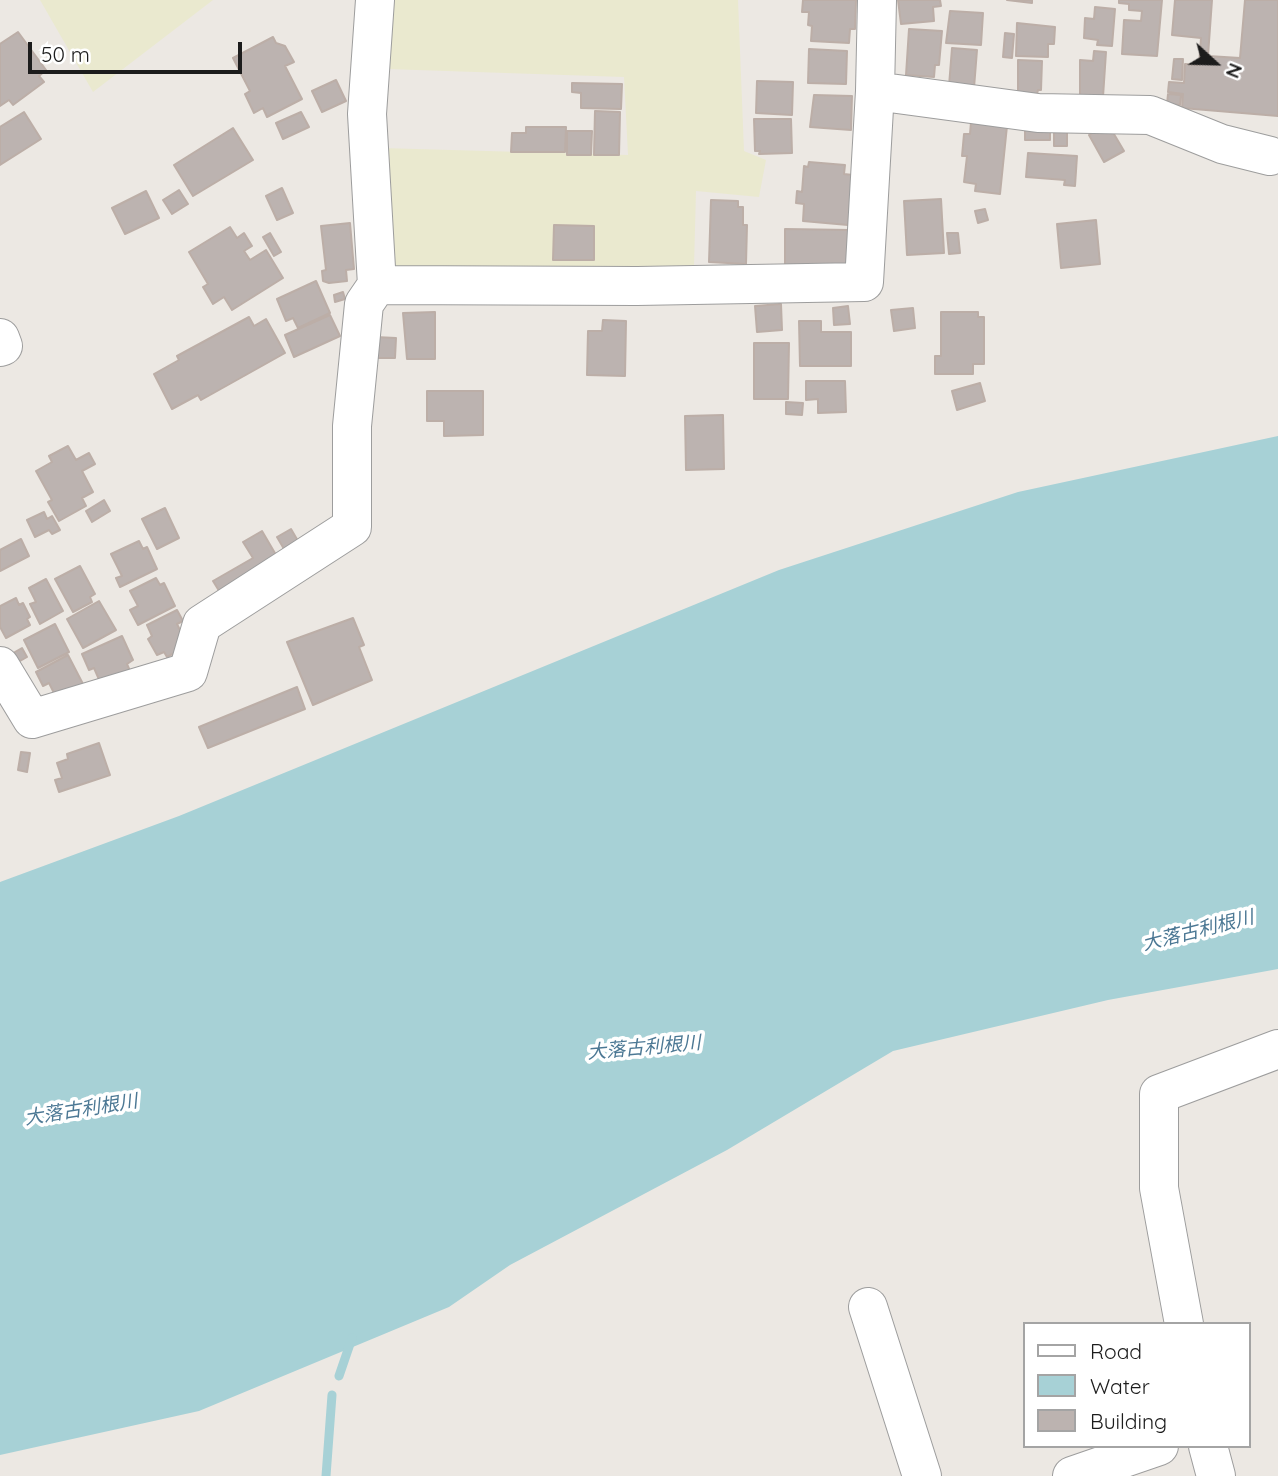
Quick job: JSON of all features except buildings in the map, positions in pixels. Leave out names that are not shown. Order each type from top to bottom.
[{"type":"street","points":[[0,666],[32,719],[188,672],[202,624],[352,527],[352,426],[362,318],[364,304],[377,285],[367,114],[375,0]]},
{"type":"street","points":[[377,285],[637,286],[864,282],[875,92],[877,0]]},
{"type":"street","points":[[875,92],[1038,113],[1150,115],[1222,144],[1270,156]]},
{"type":"street","points":[[0,338],[3,346],[0,348]]},
{"type":"street","points":[[1184,1322],[1159,1188],[1160,1094],[1278,1049]]},
{"type":"street","points":[[868,1307],[922,1476]]},
{"type":"street","points":[[1072,1476],[1153,1448]]},
{"type":"street","points":[[1209,1448],[1216,1476]]},
{"type":"green space","points":[[40,0],[213,0],[93,92]]},
{"type":"green space","points":[[392,0],[738,0],[744,151],[766,160],[759,197],[696,191],[694,267],[393,267],[381,148],[628,155],[624,77],[387,69]]},
{"type":"water","name":"大落古利根川","points":[[1278,436],[1278,969],[1108,1000],[893,1051],[727,1150],[510,1265],[449,1307],[199,1411],[0,1455],[0,882],[179,816],[779,570],[1018,492]]},
{"type":"waterway","points":[[339,1376],[352,1338]]},
{"type":"waterway","points":[[326,1476],[332,1395]]}]
